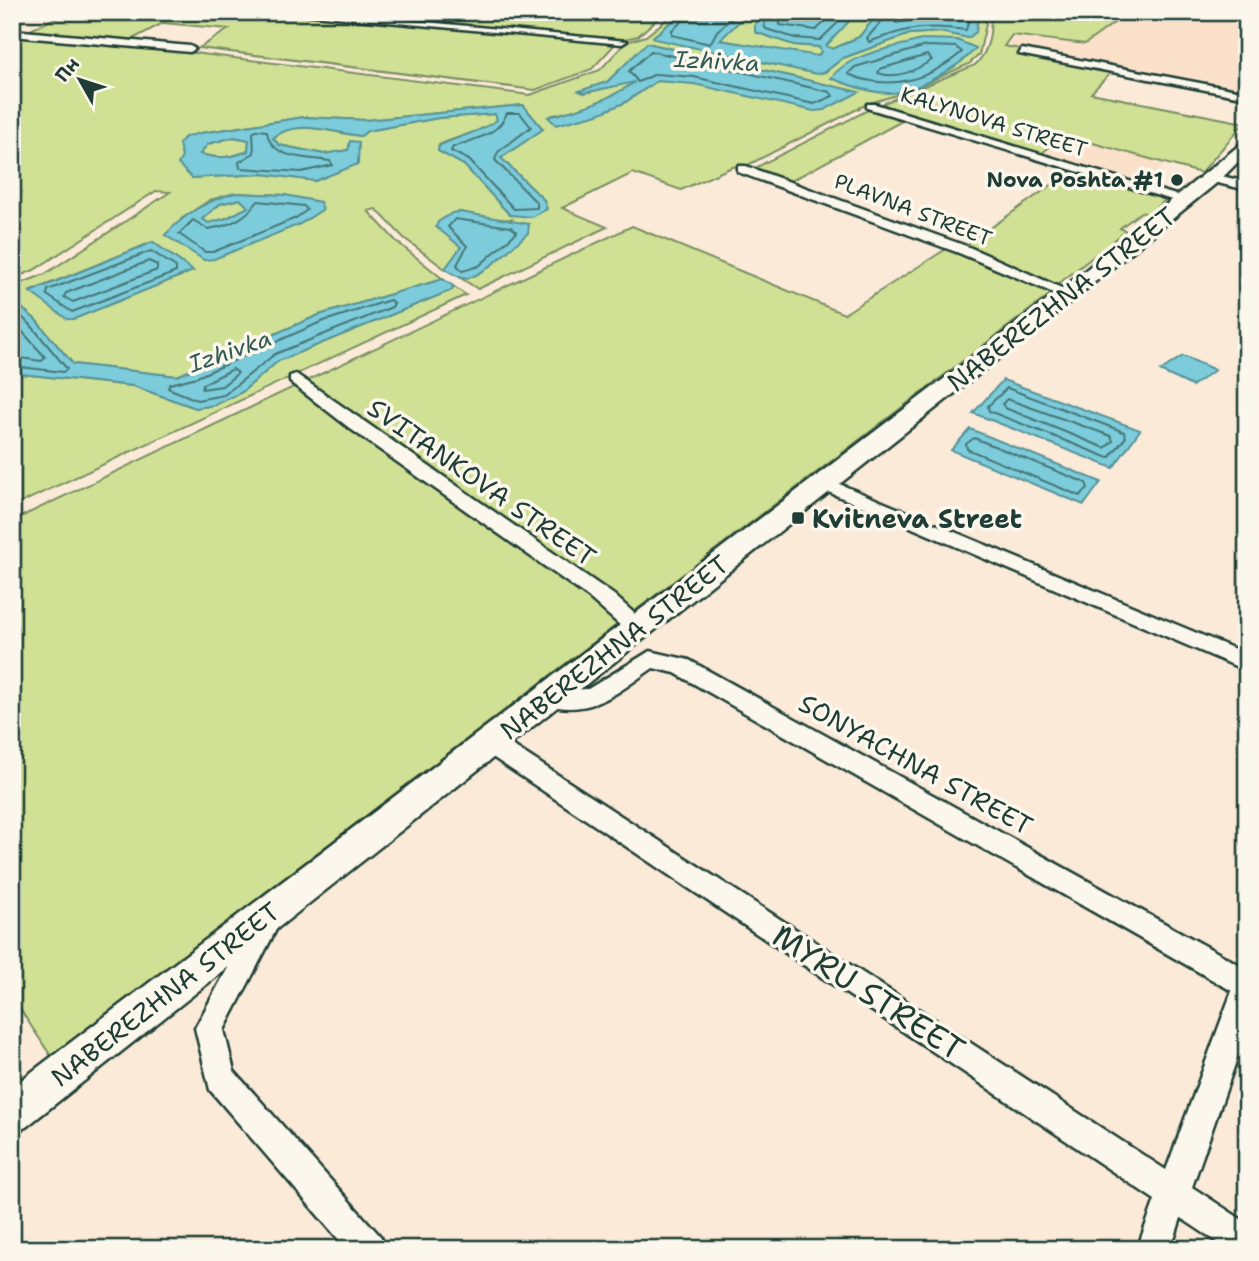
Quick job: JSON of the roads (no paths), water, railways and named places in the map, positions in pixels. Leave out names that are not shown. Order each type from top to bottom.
[{"type":"street","points":[[285,12],[622,41]]},
{"type":"street","points":[[12,33],[190,49]]},
{"type":"street","points":[[1022,52],[1247,95]]},
{"type":"street","name":"KALYNOVA STREET","points":[[871,106],[1186,200]]},
{"type":"street","name":"NABEREZHNA STREET","points":[[12,1112],[1068,294],[1213,178],[1247,144]]},
{"type":"street","name":"PLAVNA STREET","points":[[742,169],[964,250],[1068,294]]},
{"type":"street","points":[[1213,178],[1247,186]]},
{"type":"street","name":"SVITANKOVA STREET","points":[[296,379],[360,431],[430,474],[601,595],[638,629]]},
{"type":"street","points":[[825,484],[1247,663]]},
{"type":"street","name":"SONYACHNA STREET","points":[[550,697],[592,698],[650,659],[681,666],[1247,986]]},
{"type":"street","name":"MYRU STREET","points":[[490,743],[1247,1242]]},
{"type":"street","points":[[274,910],[209,1028],[220,1079],[369,1249]]},
{"type":"street","points":[[1154,1249],[1247,986]]},
{"type":"water","points":[[683,12],[749,12],[720,40],[818,56],[821,52],[819,47],[794,45],[755,32],[755,24],[766,12],[837,12],[849,15],[851,12],[978,12],[976,32],[968,38],[940,32],[910,34],[843,58],[825,72],[817,74],[653,37]],"holes":[[[864,13],[877,15],[859,37],[833,49],[826,46],[852,18]]]},
{"type":"water","points":[[925,39],[957,40],[976,48],[960,63],[924,84],[900,92],[876,92],[831,78],[839,69],[861,57]]},
{"type":"water","name":"Izhivka","points":[[647,43],[859,92],[824,110],[814,111],[694,84],[657,81],[624,103],[598,114],[556,125],[548,117],[593,104],[635,82],[584,93],[579,91],[607,82]]},
{"type":"water","points":[[523,105],[543,129],[501,158],[544,200],[547,209],[532,217],[510,215],[464,165],[438,151],[439,146],[497,120],[495,114],[439,118],[367,131],[361,136],[304,128],[282,132],[273,138],[279,145],[324,154],[348,150],[350,141],[359,142],[358,164],[315,181],[263,174],[192,178],[178,164],[182,157],[179,144],[185,137],[201,133],[304,117],[366,120]],"holes":[[[234,137],[249,140],[248,151],[236,155],[219,157],[200,154],[208,144]]]},
{"type":"water","points":[[235,193],[285,195],[320,202],[323,209],[300,224],[214,259],[204,260],[165,235],[197,209]],"holes":[[[240,199],[248,207],[227,218],[209,223],[202,219],[220,204]]]},
{"type":"water","points":[[460,212],[529,224],[528,233],[480,273],[472,277],[460,277],[445,269],[461,247],[436,227],[438,222],[452,213]]},
{"type":"water","points":[[153,242],[193,271],[74,319],[67,319],[30,292]]},
{"type":"water","points":[[443,279],[453,286],[452,290],[278,361],[242,392],[215,405],[196,408],[133,386],[12,373],[12,300],[35,319],[73,364],[177,376],[319,315]]},
{"type":"water","points":[[1183,356],[1215,370],[1192,386],[1160,371]]},
{"type":"water","points":[[1003,380],[1140,430],[1113,468],[973,413]]},
{"type":"water","points":[[970,429],[1101,482],[1084,505],[951,450]]},
{"type":"place","name":"Nova Poshta #1","points":[[1177,180]]},
{"type":"place","name":"Kvitneva Street","points":[[798,518]]}]
